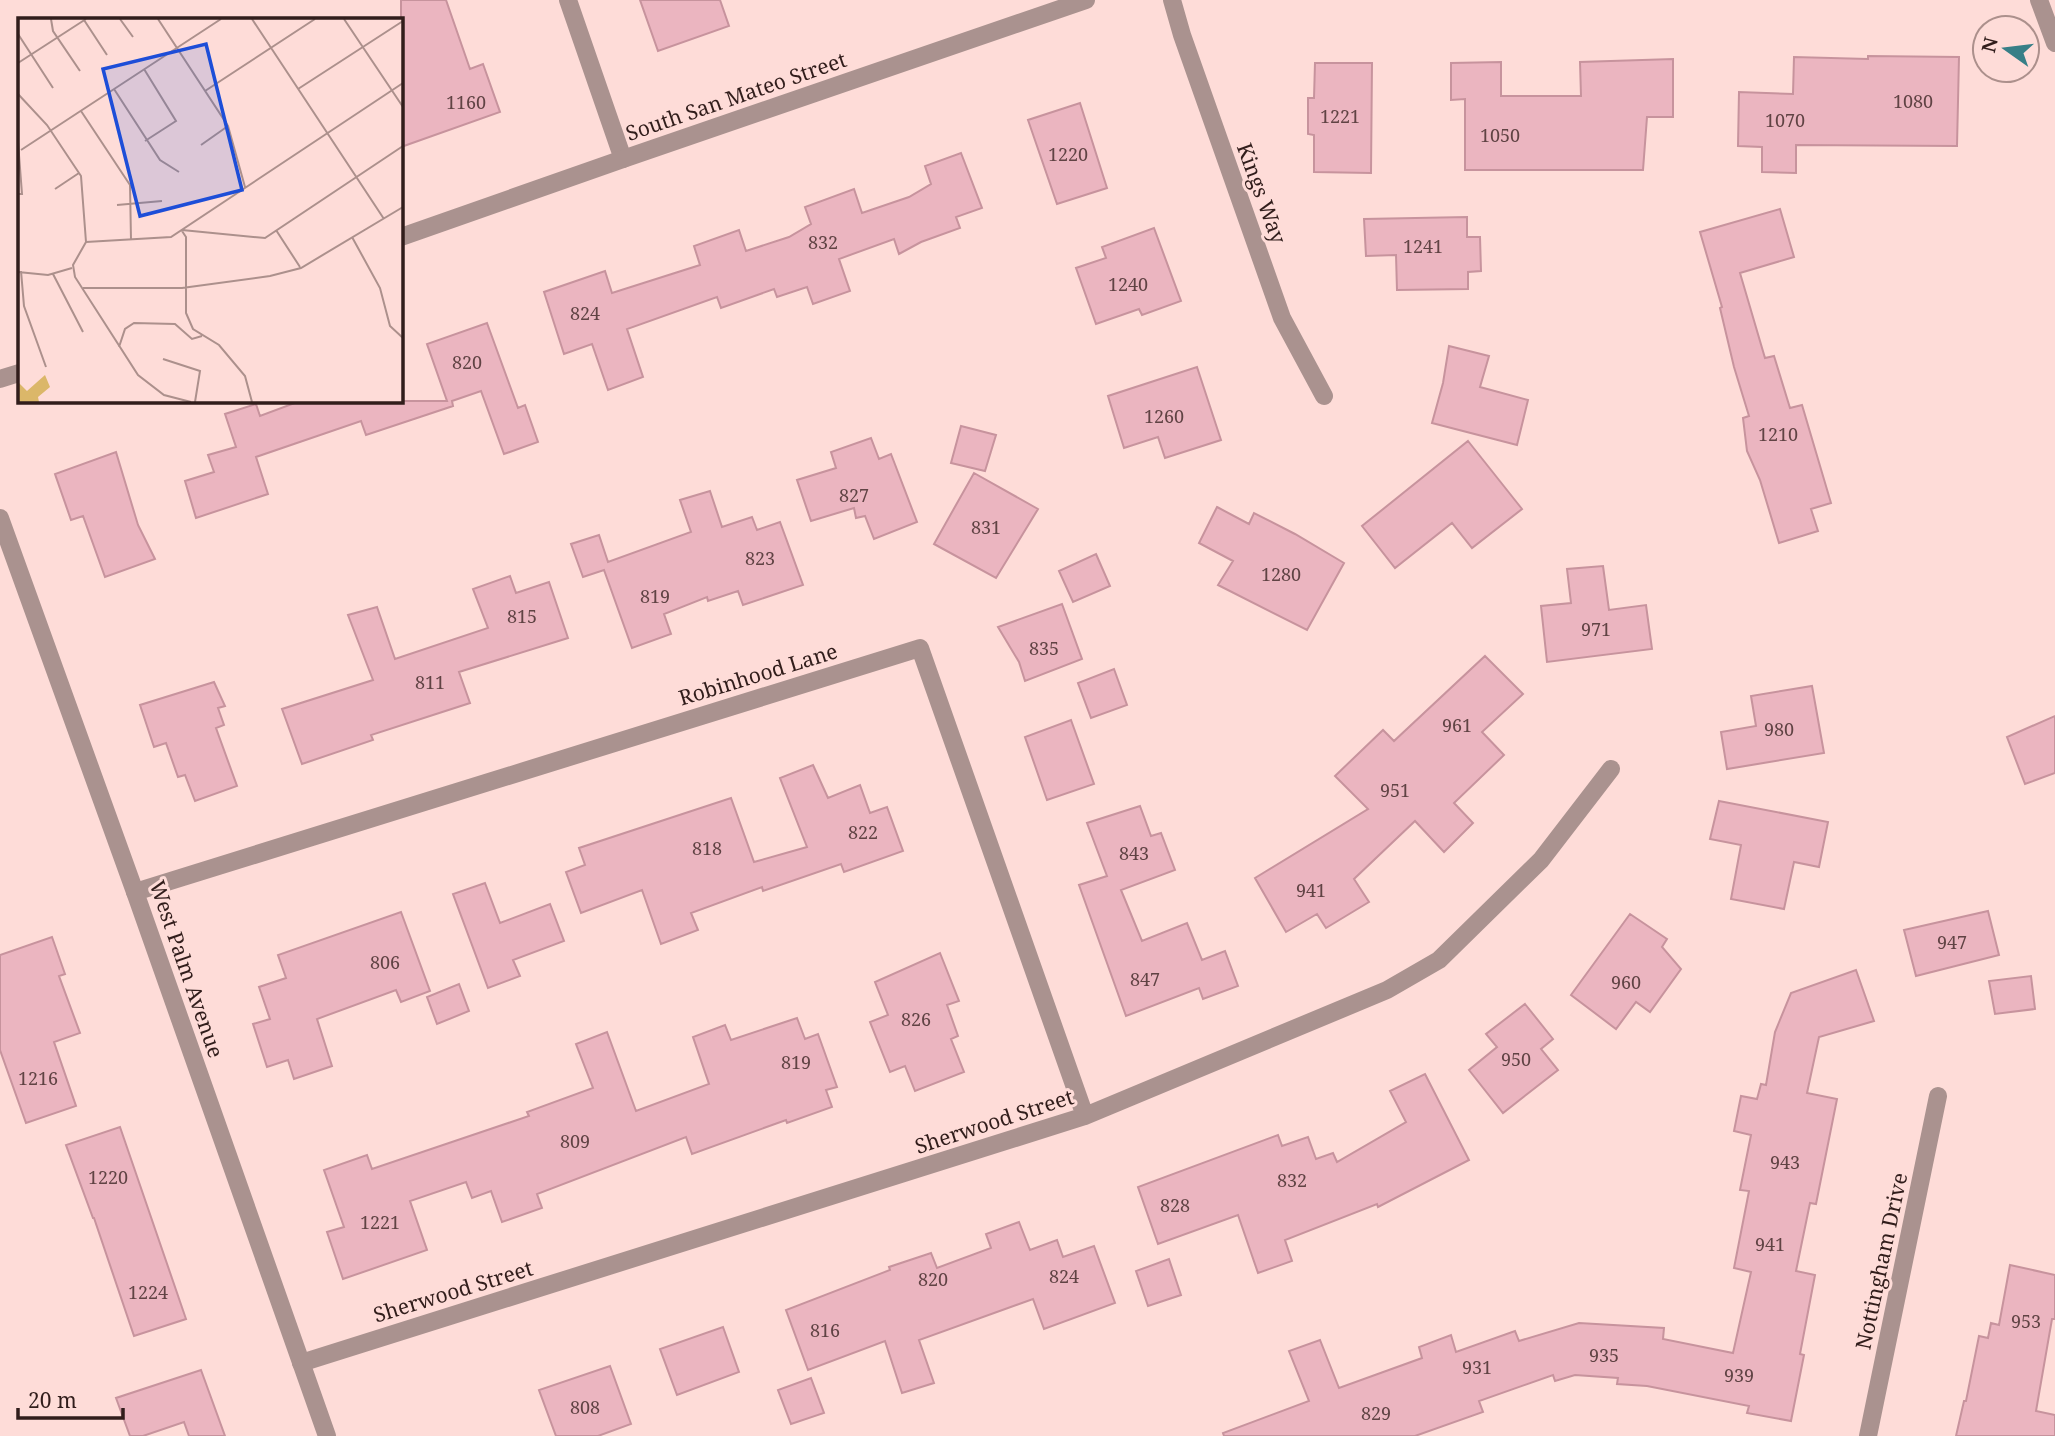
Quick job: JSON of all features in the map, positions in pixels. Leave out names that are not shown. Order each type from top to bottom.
[{"type":"street","points":[[568,0],[623,159]]},
{"type":"street","name":"South San Mateo Street","points":[[402,237],[1086,0]]},
{"type":"street","name":"Kings Way","points":[[1172,0],[1283,318],[1324,396]]},
{"type":"street","points":[[2039,0],[2055,43]]},
{"type":"street","points":[[0,379],[18,373]]},
{"type":"street","name":"West Palm Avenue","points":[[0,518],[327,1436]]},
{"type":"street","name":"Robinhood Lane","points":[[135,892],[920,648],[1084,1116]]},
{"type":"street","name":"Sherwood Street","points":[[301,1363],[1084,1116],[1387,990],[1439,960],[1541,860],[1611,769]]},
{"type":"street","name":"Nottingham Drive","points":[[1868,1436],[1938,1096]]},
{"type":"building","points":[[401,0],[446,0],[470,69],[483,64],[500,112],[402,147]]},
{"type":"building","points":[[640,0],[720,0],[729,26],[658,51]]},
{"type":"building","points":[[1868,56],[1959,57],[1957,146],[1796,145],[1796,173],[1762,172],[1762,147],[1738,146],[1739,92],[1793,94],[1794,57],[1868,59]]},
{"type":"building","points":[[1673,59],[1673,117],[1647,117],[1643,170],[1465,170],[1465,99],[1451,100],[1451,63],[1501,62],[1501,96],[1581,96],[1580,62]]},
{"type":"building","points":[[1315,63],[1372,63],[1371,173],[1314,172],[1314,135],[1308,134],[1308,98],[1314,98]]},
{"type":"building","points":[[1080,103],[1107,188],[1057,204],[1028,120]]},
{"type":"building","points":[[961,153],[982,208],[956,217],[960,228],[921,242],[899,254],[894,239],[839,259],[850,291],[813,304],[807,287],[777,297],[774,289],[721,308],[717,297],[627,329],[643,377],[608,390],[592,344],[564,354],[544,292],[605,271],[612,293],[700,265],[694,246],[739,230],[746,251],[789,237],[811,224],[805,207],[854,189],[862,213],[909,197],[931,184],[925,166]]},
{"type":"building","points":[[1780,209],[1794,257],[1740,273],[1765,358],[1774,356],[1790,408],[1802,405],[1831,503],[1811,509],[1818,531],[1779,543],[1760,480],[1747,451],[1743,418],[1749,416],[1700,232]]},
{"type":"building","points":[[1467,217],[1467,237],[1480,237],[1481,271],[1468,272],[1468,289],[1397,290],[1396,255],[1366,256],[1364,219]]},
{"type":"building","points":[[1154,228],[1181,301],[1142,315],[1139,309],[1096,324],[1076,268],[1106,258],[1102,247]]},
{"type":"building","points":[[487,323],[518,408],[525,405],[538,442],[504,454],[481,391],[452,401],[453,406],[366,435],[361,421],[256,457],[268,494],[196,518],[185,481],[214,472],[208,455],[236,447],[225,414],[256,404],[260,416],[297,402],[447,401],[427,344]]},
{"type":"building","points":[[1449,346],[1489,356],[1480,387],[1528,400],[1517,445],[1432,423],[1443,383]]},
{"type":"building","points":[[1197,367],[1221,440],[1165,458],[1158,437],[1124,448],[1108,396]]},
{"type":"building","points":[[961,426],[996,435],[985,471],[951,463]]},
{"type":"building","points":[[871,438],[879,459],[891,454],[917,522],[874,539],[865,516],[856,518],[854,508],[811,521],[797,480],[836,468],[831,452]]},
{"type":"building","points":[[1468,441],[1522,509],[1472,548],[1452,523],[1395,568],[1362,526]]},
{"type":"building","points":[[116,452],[138,525],[155,559],[105,577],[83,516],[71,520],[55,474]]},
{"type":"building","points":[[974,473],[1038,509],[996,578],[934,544]]},
{"type":"building","points":[[710,491],[722,527],[752,517],[757,530],[780,522],[803,585],[743,605],[738,591],[708,601],[707,597],[664,614],[671,634],[632,648],[604,570],[583,577],[571,544],[599,535],[608,562],[691,532],[680,500]]},
{"type":"building","points":[[1217,507],[1249,524],[1254,513],[1344,563],[1307,630],[1218,585],[1233,561],[1199,543]]},
{"type":"building","points":[[1096,554],[1110,586],[1073,602],[1059,571]]},
{"type":"building","points":[[1603,566],[1609,610],[1646,605],[1652,649],[1547,662],[1541,606],[1571,603],[1567,569]]},
{"type":"building","points":[[510,576],[516,593],[549,582],[568,638],[459,672],[470,703],[371,735],[373,740],[302,764],[282,709],[373,680],[348,615],[377,607],[395,659],[488,628],[473,589]]},
{"type":"building","points":[[1062,604],[1082,659],[1025,681],[1019,662],[998,627]]},
{"type":"building","points":[[1485,656],[1523,694],[1482,732],[1504,755],[1454,803],[1473,823],[1444,852],[1415,821],[1354,879],[1369,902],[1326,928],[1317,914],[1286,932],[1255,878],[1368,809],[1335,776],[1383,730],[1394,741]]},
{"type":"building","points":[[1114,669],[1127,705],[1091,718],[1078,683]]},
{"type":"building","points":[[214,682],[225,706],[218,708],[224,725],[216,728],[237,786],[195,801],[185,775],[178,777],[166,743],[154,747],[140,705]]},
{"type":"building","points":[[1812,686],[1824,753],[1727,769],[1721,732],[1756,726],[1751,696]]},
{"type":"building","points":[[2055,716],[2055,773],[2025,784],[2007,737]]},
{"type":"building","points":[[1071,720],[1094,784],[1047,800],[1025,737]]},
{"type":"building","points":[[813,765],[828,798],[860,785],[870,813],[887,807],[903,851],[844,872],[841,864],[763,891],[762,887],[691,913],[698,930],[661,944],[642,890],[581,913],[566,872],[585,865],[579,848],[731,798],[754,862],[807,847],[780,778]]},
{"type":"building","points":[[1719,801],[1828,822],[1819,867],[1794,862],[1784,909],[1731,899],[1741,845],[1710,839]]},
{"type":"building","points":[[1140,806],[1151,836],[1161,833],[1175,870],[1121,890],[1142,941],[1187,923],[1202,960],[1225,951],[1238,986],[1203,999],[1199,988],[1126,1016],[1079,885],[1107,876],[1087,823]]},
{"type":"building","points":[[485,883],[500,923],[550,904],[564,941],[513,960],[520,976],[488,988],[453,894]]},
{"type":"building","points":[[1988,911],[1999,955],[1916,976],[1904,930]]},
{"type":"building","points":[[401,912],[430,991],[401,1002],[396,990],[317,1019],[332,1066],[294,1079],[288,1060],[267,1067],[253,1024],[270,1019],[259,987],[286,978],[278,955]]},
{"type":"building","points":[[1630,914],[1667,939],[1662,947],[1681,969],[1650,1012],[1636,1002],[1616,1029],[1571,995]]},
{"type":"building","points":[[52,937],[65,974],[59,976],[80,1033],[54,1042],[76,1106],[26,1123],[0,1050],[0,955]]},
{"type":"building","points":[[940,953],[959,1001],[947,1005],[958,1036],[951,1039],[964,1072],[915,1091],[905,1066],[890,1072],[870,1022],[888,1015],[875,982]]},
{"type":"building","points":[[1856,970],[1874,1021],[1819,1037],[1807,1093],[1837,1099],[1816,1204],[1810,1203],[1796,1271],[1815,1275],[1800,1354],[1804,1355],[1791,1421],[1747,1413],[1749,1406],[1647,1386],[1617,1384],[1618,1378],[1575,1375],[1555,1381],[1553,1375],[1479,1401],[1483,1412],[1415,1436],[1224,1436],[1223,1433],[1309,1401],[1289,1351],[1320,1340],[1339,1388],[1422,1358],[1419,1347],[1451,1335],[1456,1352],[1515,1331],[1519,1341],[1579,1323],[1664,1328],[1663,1339],[1733,1353],[1751,1272],[1734,1268],[1749,1191],[1740,1190],[1751,1135],[1734,1131],[1741,1096],[1757,1099],[1761,1084],[1766,1085],[1775,1032],[1791,993]]},
{"type":"building","points":[[2031,976],[2035,1009],[1995,1014],[1989,981]]},
{"type":"building","points":[[459,984],[469,1011],[437,1024],[427,997]]},
{"type":"building","points":[[1525,1004],[1553,1039],[1541,1049],[1558,1070],[1503,1113],[1469,1070],[1497,1047],[1486,1034]]},
{"type":"building","points":[[797,1018],[805,1039],[818,1034],[837,1087],[826,1090],[832,1107],[787,1123],[786,1120],[692,1154],[686,1137],[537,1194],[542,1208],[502,1222],[491,1191],[472,1198],[466,1182],[410,1201],[427,1250],[343,1279],[327,1232],[344,1227],[324,1170],[367,1155],[372,1169],[529,1116],[527,1112],[593,1088],[576,1044],[607,1032],[636,1111],[709,1084],[693,1037],[725,1025],[731,1040]]},
{"type":"building","points":[[1425,1074],[1469,1160],[1378,1207],[1377,1204],[1285,1240],[1292,1261],[1258,1273],[1238,1215],[1158,1244],[1138,1187],[1278,1135],[1282,1146],[1308,1137],[1316,1159],[1333,1153],[1337,1162],[1406,1122],[1390,1091]]},
{"type":"building","points":[[120,1127],[186,1319],[134,1336],[66,1145]]},
{"type":"building","points":[[1019,1222],[1030,1250],[1057,1240],[1063,1257],[1094,1246],[1115,1303],[1044,1329],[1033,1299],[919,1340],[934,1383],[902,1393],[885,1341],[808,1370],[786,1310],[890,1270],[889,1267],[931,1253],[937,1268],[991,1248],[986,1234]]},
{"type":"building","points":[[1169,1259],[1181,1295],[1148,1306],[1136,1271]]},
{"type":"building","points":[[2010,1265],[2055,1275],[2055,1319],[2052,1319],[2036,1411],[2055,1415],[2055,1436],[1956,1436],[1979,1336],[1988,1338],[1991,1323],[1999,1325]]},
{"type":"building","points":[[723,1327],[739,1372],[677,1395],[660,1349]]},
{"type":"building","points":[[610,1366],[631,1424],[598,1436],[556,1436],[539,1390]]},
{"type":"building","points":[[201,1370],[225,1436],[189,1436],[184,1422],[143,1436],[130,1436],[116,1398]]},
{"type":"building","points":[[811,1378],[824,1413],[791,1424],[778,1390]]}]
